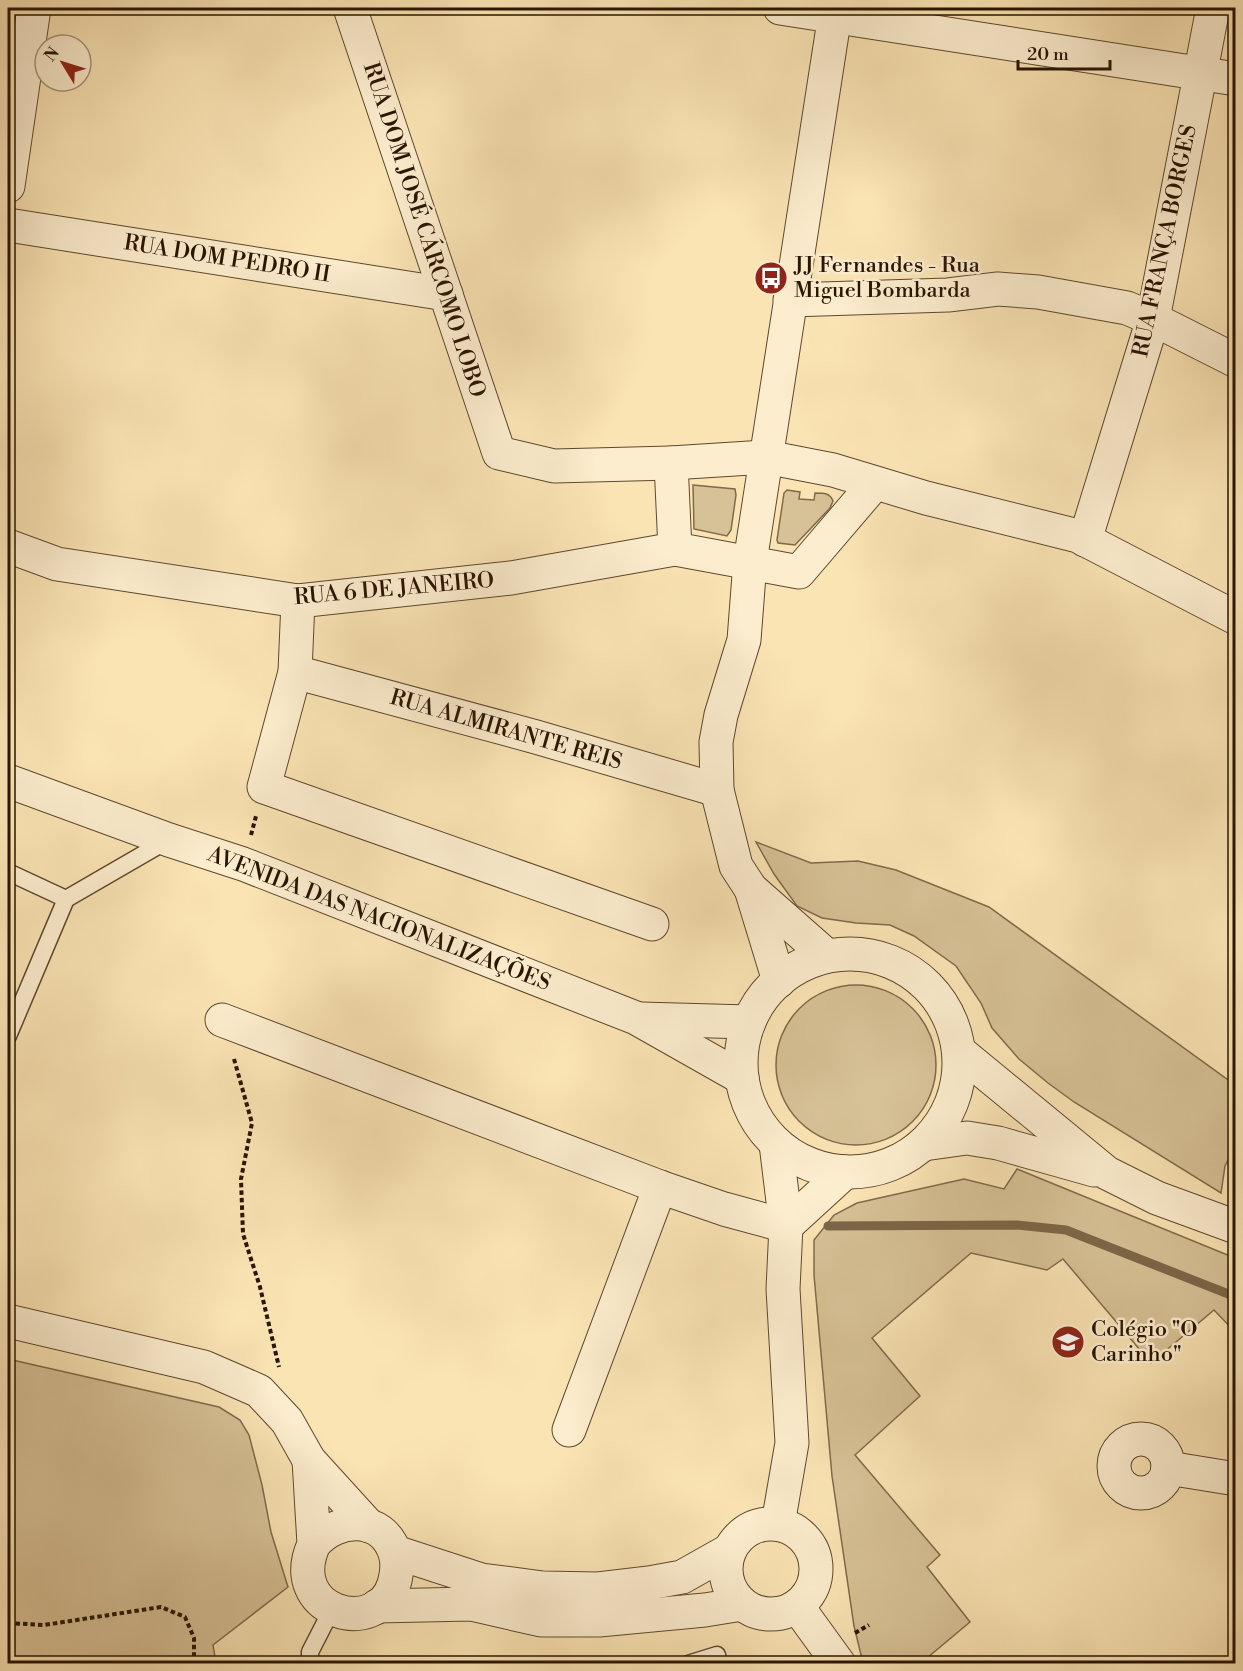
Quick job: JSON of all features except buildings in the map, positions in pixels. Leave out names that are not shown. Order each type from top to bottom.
[{"type":"street","points":[[8,186],[34,8]]},
{"type":"street","name":"RUA DOM JOSÉ CÁRCOMO LOBO","points":[[350,8],[499,453],[554,466],[671,463]]},
{"type":"street","points":[[780,8],[835,12],[1236,79]]},
{"type":"street","name":"RUA FRANÇA BORGES","points":[[1085,540],[1153,319],[1213,8]]},
{"type":"street","points":[[827,956],[751,889],[736,866],[717,790],[716,742],[721,716],[744,640],[750,562],[835,12]]},
{"type":"street","name":"RUA DOM PEDRO II","points":[[8,225],[446,294]]},
{"type":"street","points":[[790,300],[948,295],[998,289],[1038,292],[1127,309],[1153,319],[1236,361]]},
{"type":"street","points":[[875,483],[799,572],[675,549],[671,463],[766,457],[833,470],[926,498],[1078,536],[1236,618]]},
{"type":"street","name":"RUA 6 DE JANEIRO","points":[[8,546],[57,564],[298,601],[511,579],[675,549]]},
{"type":"street","points":[[298,601],[295,672],[264,787],[652,924]]},
{"type":"street","name":"RUA ALMIRANTE REIS","points":[[295,672],[536,737],[717,790]]},
{"type":"street","name":"AVENIDA DAS NACIONALIZAÇÕES","points":[[8,781],[169,840],[243,864],[636,1018],[742,1078]]},
{"type":"street","points":[[751,889],[779,981]]},
{"type":"street","points":[[861,954],[893,962],[922,979],[943,1005],[961,1053],[954,1097],[942,1123],[924,1144],[900,1160],[873,1170],[845,1172],[808,1164],[776,1144],[754,1114],[742,1078],[742,1049],[749,1022],[761,999],[779,981],[801,965],[827,956],[861,954]]},
{"type":"street","points":[[636,1018],[749,1022]]},
{"type":"street","points":[[222,1020],[660,1187],[724,1209],[786,1226]]},
{"type":"street","points":[[961,1053],[1107,1173]]},
{"type":"street","points":[[924,1144],[967,1138],[998,1143],[1107,1173],[1157,1198],[1236,1227]]},
{"type":"street","points":[[776,1144],[786,1226],[783,1289],[792,1443],[778,1524]]},
{"type":"street","points":[[786,1226],[845,1172]]},
{"type":"street","points":[[569,1430],[660,1187]]},
{"type":"street","points":[[8,1321],[204,1367],[259,1391],[287,1421],[309,1461],[369,1526]]},
{"type":"street","points":[[309,1461],[314,1544]]},
{"type":"street","points":[[1168,1468],[1236,1479]]},
{"type":"street","points":[[357,1523],[369,1526],[389,1541],[395,1552],[397,1576],[393,1588],[377,1606],[362,1613],[347,1614],[332,1609],[313,1593],[309,1581],[308,1562],[314,1544],[322,1534],[338,1526],[357,1523]]},
{"type":"street","points":[[778,1524],[802,1536],[810,1546],[815,1559],[816,1572],[813,1585],[807,1597],[784,1613],[755,1612],[742,1604],[732,1592],[727,1579],[726,1564],[730,1550],[739,1538],[750,1530],[764,1525],[778,1524]]},
{"type":"street","points":[[395,1552],[481,1580],[543,1588],[597,1588],[682,1577],[730,1550]]},
{"type":"street","points":[[377,1606],[471,1604],[541,1620],[599,1620],[705,1610],[742,1604]]},
{"type":"street","points":[[797,1606],[839,1664]]},
{"type":"lane","points":[[8,1036],[66,899],[169,840]]},
{"type":"lane","points":[[8,872],[66,899]]},
{"type":"lane","points":[[310,1664],[310,1652],[332,1609]]},
{"type":"lane","points":[[688,1664],[717,1655],[719,1664]]},
{"type":"path","points":[[243,864],[264,787]]},
{"type":"path","points":[[222,1020],[252,1123],[241,1179],[243,1234],[260,1287],[279,1369]]},
{"type":"path","points":[[8,1623],[44,1625],[161,1607],[185,1617],[194,1638],[194,1664]]},
{"type":"shaded area","points":[[693,485],[735,489],[731,530],[727,536],[694,529]]},
{"type":"shaded area","points":[[787,490],[800,492],[799,499],[814,500],[815,493],[821,493],[828,495],[833,501],[830,508],[795,545],[778,543],[777,540],[784,493]]},
{"type":"shaded area","points":[[756,842],[811,863],[858,861],[896,870],[989,907],[1235,1085],[1235,1147],[1225,1166],[1221,1193],[1074,1102],[1019,1059],[992,1028],[981,1003],[956,966],[914,936],[890,925],[822,918],[797,906],[774,874]]},
{"type":"shaded area","points":[[856,985],[872,986],[887,991],[901,998],[913,1008],[923,1020],[930,1034],[935,1049],[935,1081],[930,1096],[923,1110],[913,1122],[901,1132],[887,1139],[872,1144],[856,1145],[840,1144],[825,1139],[811,1132],[799,1122],[789,1110],[782,1096],[777,1081],[776,1065],[777,1049],[782,1034],[789,1020],[799,1008],[811,998],[825,991],[840,986]]},
{"type":"shaded area","points":[[1017,1169],[1235,1258],[1235,1332],[1214,1310],[1151,1363],[1063,1259],[1047,1270],[971,1253],[872,1338],[920,1396],[855,1455],[940,1555],[927,1567],[970,1622],[921,1663],[863,1663],[854,1626],[832,1476],[814,1275],[814,1240],[834,1215],[857,1203],[964,1179],[1004,1189]]},
{"type":"shaded area","points":[[8,1359],[219,1407],[240,1420],[249,1435],[271,1532],[288,1587],[213,1645],[216,1663],[8,1663]]},
{"type":"waterway","points":[[828,1226],[1017,1225],[1066,1230],[1236,1297]]},
{"type":"place","name":"JJ Fernandes - Rua Miguel Bombarda","points":[[771,278]]},
{"type":"place","name":"Colégio \"O Carinho\"","points":[[1068,1342]]}]
